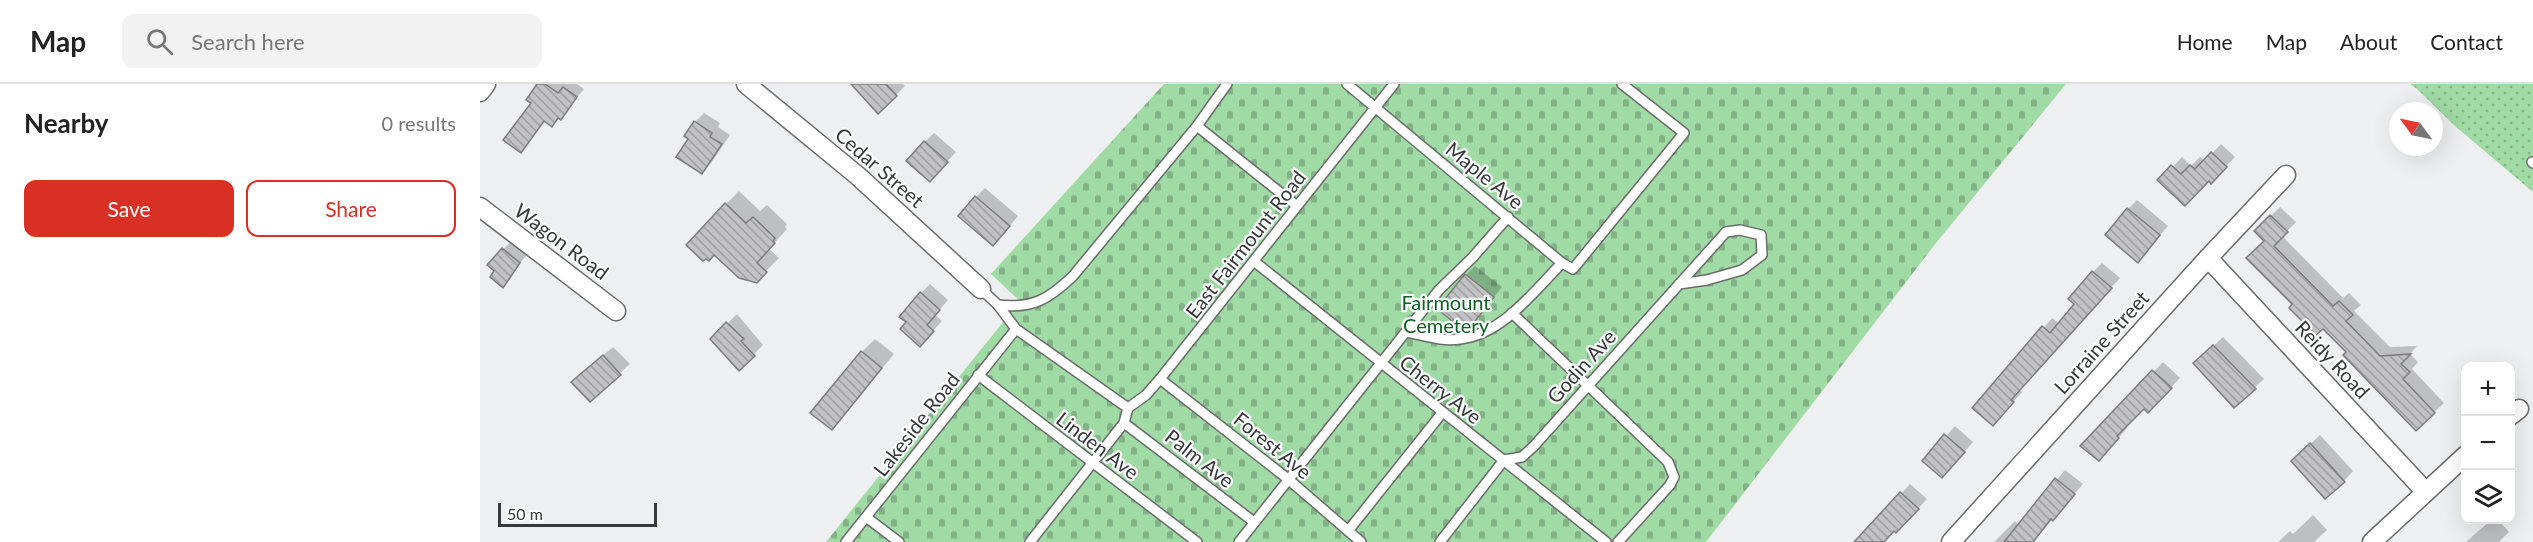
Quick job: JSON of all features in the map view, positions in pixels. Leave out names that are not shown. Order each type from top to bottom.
[{"type":"street","points":[[480,92],[486,84]]},
{"type":"street","name":"Cedar Street","points":[[746,84],[858,177],[981,288]]},
{"type":"street","name":"Lorraine Street","points":[[1952,542],[2208,258],[2286,175]]},
{"type":"street","name":"Wagon Road","points":[[480,207],[616,311]]},
{"type":"street","name":"Reidy Road","points":[[2208,258],[2425,491]]},
{"type":"street","points":[[2372,542],[2461,459]]},
{"type":"lane","points":[[998,305],[1017,307],[1034,304],[1054,295],[1073,276],[1197,126],[1227,84]]},
{"type":"lane","name":"Maple Ave","points":[[1347,84],[1562,263],[1573,268],[1684,133],[1622,84]]},
{"type":"lane","name":"East Fairmount Road","points":[[1128,408],[1146,395],[1161,379],[1394,84]]},
{"type":"lane","points":[[1197,126],[1297,206]]},
{"type":"lane","points":[[1239,542],[1450,277],[1473,257],[1508,217]]},
{"type":"lane","name":"Godin Ave","points":[[1504,460],[1522,457],[1534,447],[1588,384],[1726,232],[1740,230],[1761,235],[1762,255],[1742,270],[1707,280],[1679,284]]},
{"type":"lane","name":"Cherry Ave","points":[[1255,262],[1606,542]]},
{"type":"lane","points":[[1406,332],[1441,339],[1459,340],[1475,336],[1494,327],[1512,313],[1562,263]]},
{"type":"lane","points":[[981,288],[998,305],[1016,329],[1128,408],[1124,423],[1030,542]]},
{"type":"lane","points":[[1512,313],[1668,462],[1674,477],[1670,485],[1649,511],[1618,542]]},
{"type":"lane","name":"Lakeside Road","points":[[846,542],[1016,329]]},
{"type":"lane","name":"Linden Ave","points":[[978,375],[1197,542]]},
{"type":"lane","name":"Forest Ave","points":[[1161,379],[1288,479],[1361,542]]},
{"type":"lane","points":[[1348,531],[1442,413]]},
{"type":"lane","name":"Palm Ave","points":[[1124,423],[1254,522]]},
{"type":"lane","points":[[1440,542],[1504,460]]},
{"type":"lane","points":[[866,517],[899,542]]},
{"type":"green space","name":"Fairmount Cemetery","points":[[1164,84],[2066,84],[1936,243],[1706,542],[826,542],[1020,301],[991,274]]},
{"type":"green space","points":[[2410,84],[2533,84],[2533,192],[2443,114],[2443,102],[2430,102]]},
{"type":"building","points":[[537,84],[545,84],[558,93],[563,87],[577,97],[561,120],[558,118],[552,127],[544,121],[521,153],[503,140],[531,103],[526,100]]},
{"type":"building","points":[[851,84],[886,84],[897,96],[878,114]]},
{"type":"building","points":[[694,121],[712,133],[710,137],[722,144],[702,174],[676,157],[688,139],[684,136]]},
{"type":"building","points":[[924,141],[948,162],[930,182],[906,161]]},
{"type":"building","points":[[2211,152],[2227,167],[2211,184],[2209,181],[2185,206],[2157,180],[2171,165],[2181,174],[2190,165],[2195,169]]},
{"type":"building","points":[[975,196],[1010,226],[993,246],[958,216]]},
{"type":"building","points":[[725,203],[746,223],[753,217],[775,238],[773,241],[775,243],[757,263],[767,272],[757,283],[739,278],[714,255],[709,261],[706,259],[703,261],[686,245]]},
{"type":"building","points":[[2127,208],[2160,235],[2138,263],[2105,235]]},
{"type":"building","points":[[2270,215],[2288,232],[2274,246],[2333,306],[2339,301],[2353,315],[2346,321],[2380,356],[2411,354],[2401,364],[2410,372],[2403,379],[2435,413],[2416,431],[2343,355],[2346,352],[2323,329],[2316,335],[2289,308],[2292,304],[2246,258],[2264,241],[2254,231]]},
{"type":"building","points":[[502,248],[520,263],[503,288],[490,277],[494,271],[487,265]]},
{"type":"building","points":[[2092,271],[2112,288],[2011,400],[2014,402],[1993,426],[1972,408],[2042,326],[2050,333],[2074,304],[2068,299]]},
{"type":"building","points":[[1465,274],[1494,297],[1465,331],[1437,309]]},
{"type":"building","points":[[920,292],[940,310],[927,325],[934,331],[920,347],[900,329],[906,322],[899,317]]},
{"type":"building","points":[[726,322],[744,339],[741,341],[755,356],[739,371],[710,339]]},
{"type":"building","points":[[2213,345],[2256,389],[2234,408],[2193,363]]},
{"type":"building","points":[[861,351],[882,368],[832,430],[810,413]]},
{"type":"building","points":[[603,355],[621,375],[590,402],[571,382]]},
{"type":"building","points":[[2152,370],[2172,388],[2148,413],[2144,409],[2117,436],[2119,438],[2099,461],[2080,446]]},
{"type":"building","points":[[1944,434],[1965,452],[1942,478],[1922,461]]},
{"type":"building","points":[[2310,443],[2345,482],[2325,499],[2291,461]]},
{"type":"building","points":[[2055,478],[2075,494],[2033,542],[2004,542]]},
{"type":"building","points":[[1900,492],[1919,509],[1884,542],[1854,542]]}]
